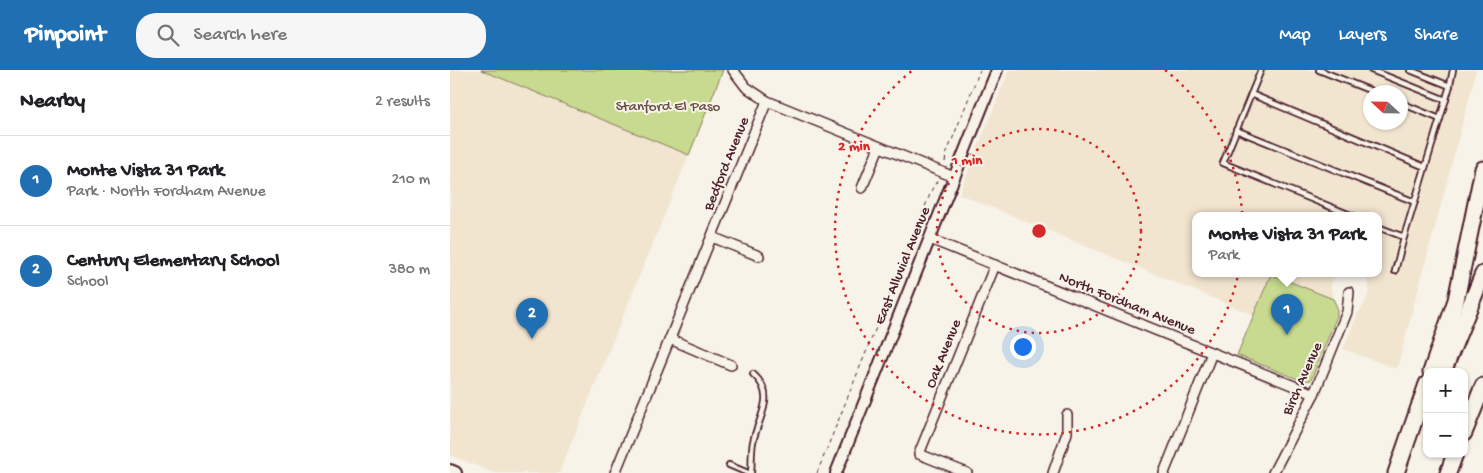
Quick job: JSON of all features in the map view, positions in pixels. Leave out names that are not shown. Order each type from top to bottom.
[{"type":"highway","points":[[1432,368],[1456,300],[1483,169]]},
{"type":"highway","points":[[1446,368],[1483,274]]},
{"type":"highway","points":[[1468,424],[1483,386]]},
{"type":"highway","points":[[1396,473],[1423,395]]},
{"type":"highway","points":[[1468,426],[1483,400]]},
{"type":"highway","points":[[1403,473],[1423,424]]},
{"type":"highway","points":[[1448,473],[1454,458]]},
{"type":"main road","points":[[450,471],[455,473]]},
{"type":"street","points":[[733,70],[746,87],[767,101],[954,177]]},
{"type":"street","name":"East Alluvial Avenue","points":[[836,473],[997,70]]},
{"type":"street","name":"Bedford Avenue","points":[[615,473],[767,101]]},
{"type":"street","points":[[862,188],[879,147]]},
{"type":"street","points":[[712,237],[759,256]]},
{"type":"street","name":"North Fordham Avenue","points":[[930,239],[1314,394]]},
{"type":"street","name":"Oak Avenue","points":[[967,473],[919,454],[995,265]]},
{"type":"street","name":"Birch Avenue","points":[[1273,473],[1314,394],[1347,312],[1349,292]]},
{"type":"street","points":[[670,339],[731,365]]},
{"type":"street","points":[[1164,473],[1212,353]]},
{"type":"street","points":[[1053,473],[1067,433],[1066,416]]},
{"type":"lane","points":[[1261,70],[1223,163],[1343,212]]},
{"type":"lane","points":[[1319,70],[1363,88]]},
{"type":"lane","points":[[1371,70],[1446,100]]},
{"type":"lane","points":[[1410,70],[1450,86]]},
{"type":"lane","points":[[1395,271],[1446,100],[1453,70]]},
{"type":"lane","points":[[1251,94],[1426,167]]},
{"type":"lane","points":[[1408,106],[1440,120]]},
{"type":"lane","points":[[1236,130],[1415,202]]},
{"type":"lane","points":[[1382,229],[1404,237]]},
{"type":"lane","points":[[751,473],[753,442],[766,406],[760,381],[753,374]]},
{"type":"lane","points":[[729,465],[748,473]]},
{"type":"path","points":[[945,162],[946,155],[980,70]]},
{"type":"path","points":[[817,473],[933,187],[937,183]]},
{"type":"shaded area","points":[[450,70],[484,70],[689,155],[559,473],[494,473],[450,455]]},
{"type":"shaded area","points":[[1009,70],[1476,70],[1397,369],[1343,349],[1369,292],[1365,277],[1382,277],[1382,212],[1192,212],[1192,277],[1270,277],[1254,315],[959,194]]},
{"type":"shaded area","points":[[1280,277],[1336,277],[1331,287],[1333,299]]},
{"type":"green space","name":"Stanford El Paso","points":[[481,70],[723,70],[689,155]]},
{"type":"green space","points":[[1270,277],[1278,277],[1333,299],[1337,307],[1337,316],[1311,380],[1303,381],[1237,355]]},
{"type":"place","name":"Monte Vista 31 Park","points":[[1287,335]]},
{"type":"place","name":"Century Elementary School","points":[[532,339]]}]
